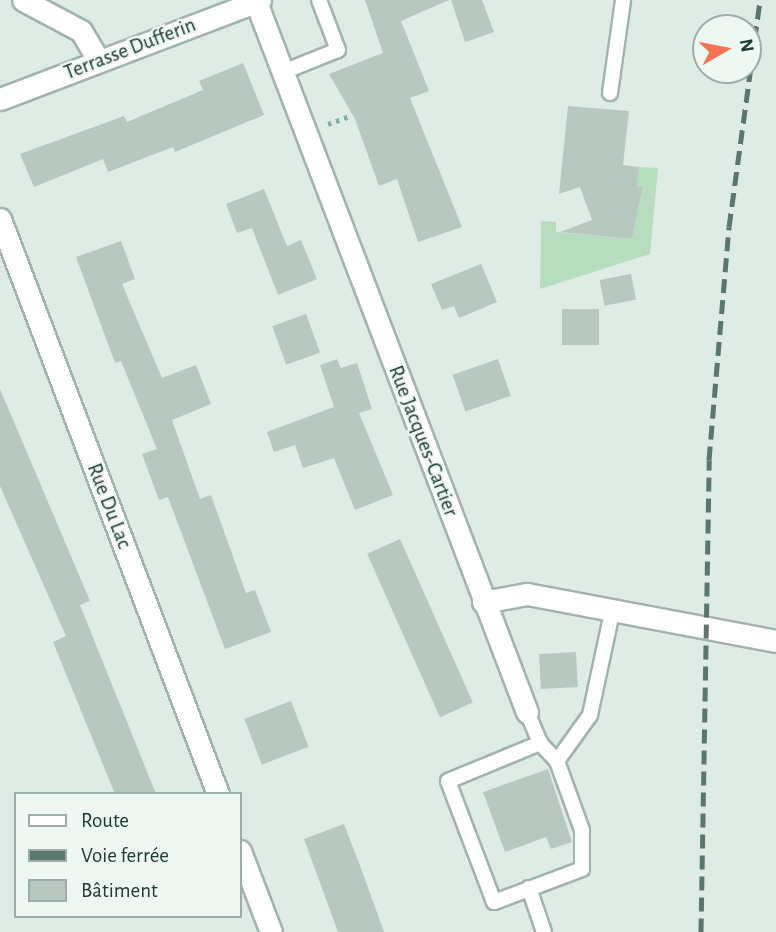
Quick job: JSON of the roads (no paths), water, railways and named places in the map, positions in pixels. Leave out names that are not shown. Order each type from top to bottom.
[{"type":"street","points":[[23,0],[72,24],[99,61]]},
{"type":"street","name":"Terrasse Dufferin","points":[[0,99],[258,1]]},
{"type":"street","name":"Rue Jacques-Cartier","points":[[258,1],[483,602],[527,712]]},
{"type":"street","name":"Rue Du Lac","points":[[0,219],[217,792]]},
{"type":"street","points":[[483,602],[517,593],[776,640]]},
{"type":"street","points":[[242,855],[271,932]]},
{"type":"lane","points":[[283,72],[338,50],[319,0]]},
{"type":"lane","points":[[610,93],[623,0]]},
{"type":"lane","points":[[557,761],[590,715],[612,612]]},
{"type":"lane","points":[[527,712],[540,743],[557,761],[582,830],[582,869],[494,902],[448,781],[540,743]]},
{"type":"lane","points":[[528,888],[544,932]]},
{"type":"railway","points":[[701,932],[709,460],[729,227],[760,0]]}]
